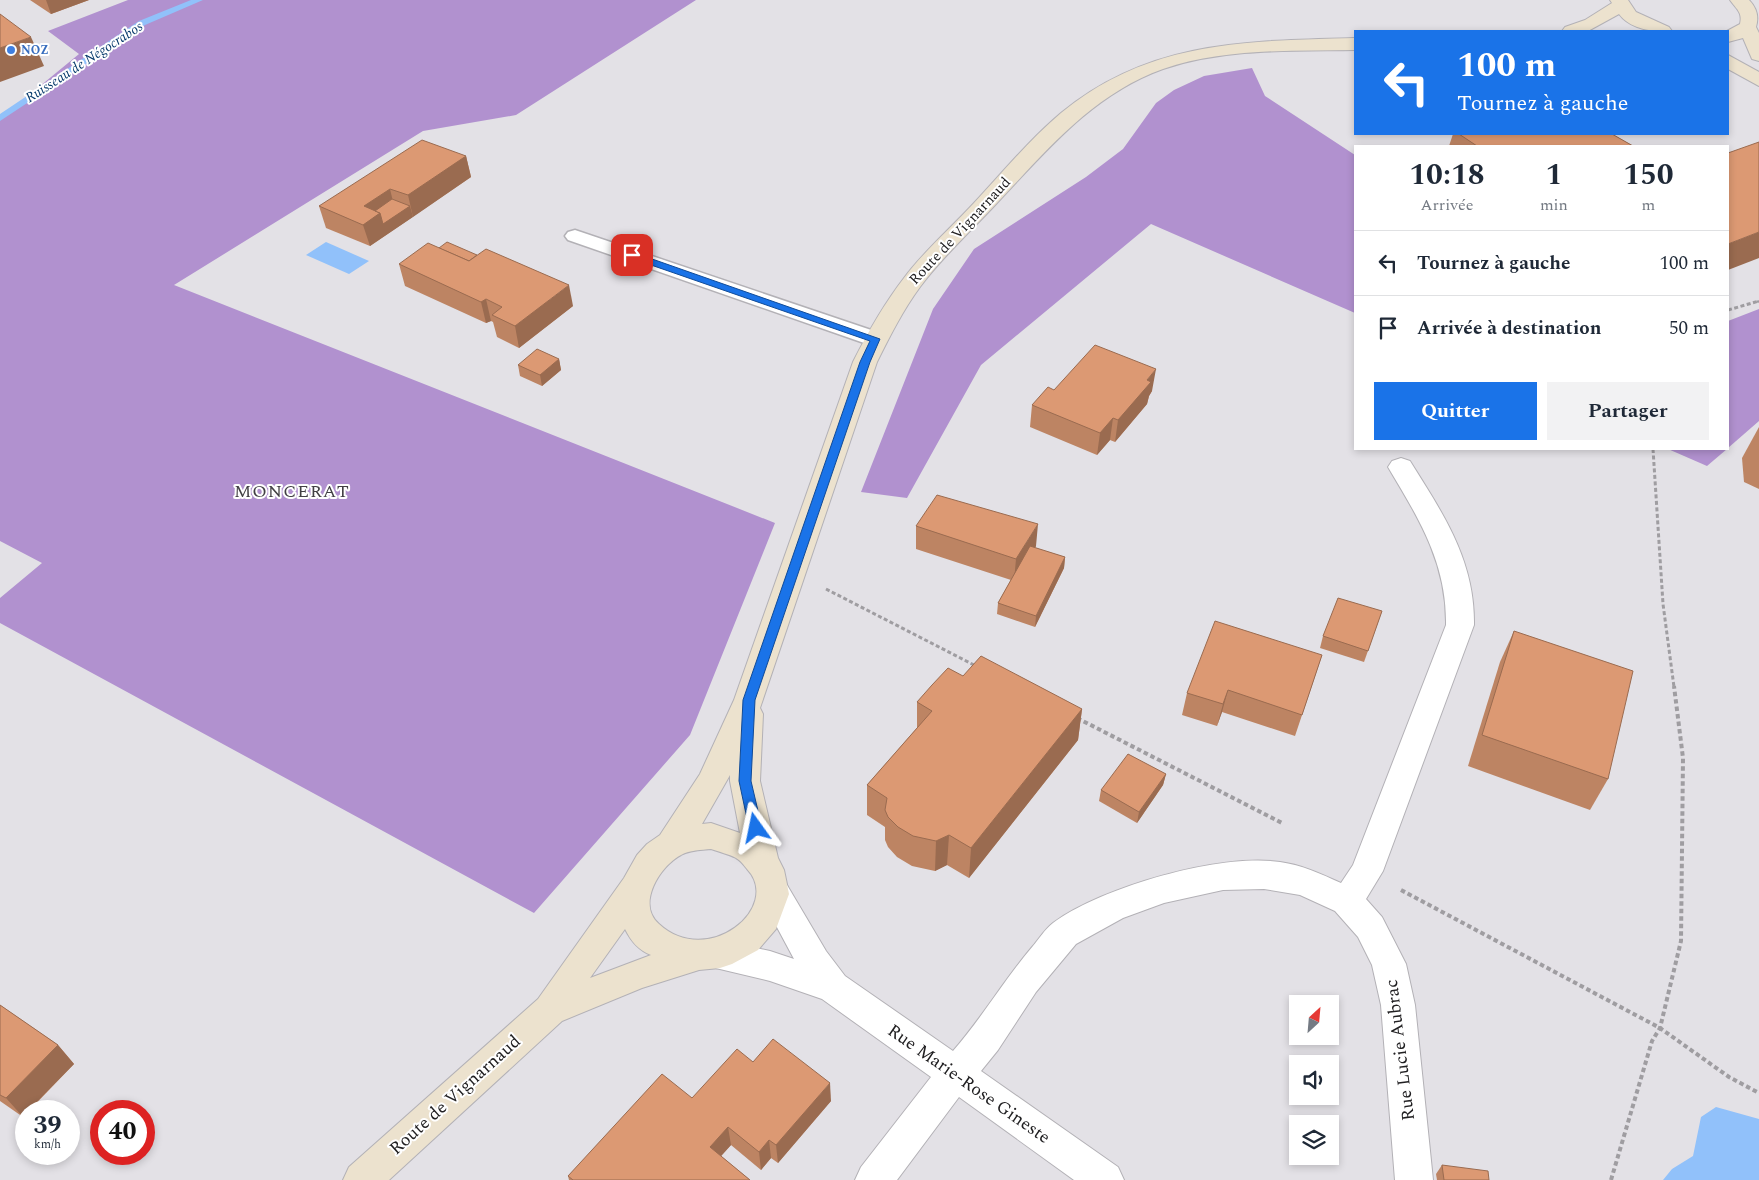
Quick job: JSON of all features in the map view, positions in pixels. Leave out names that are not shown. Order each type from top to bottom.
[{"type":"street","points":[[1738,0],[1746,5],[1753,20],[1759,55]]},
{"type":"street","points":[[1574,30],[1592,24],[1619,2],[1630,16],[1661,30]]},
{"type":"street","points":[[1729,35],[1753,20]]},
{"type":"street","name":"Route de Vignarnaud","points":[[671,845],[712,781],[749,700],[865,362],[882,327],[919,274],[1056,128],[1080,106],[1112,85],[1182,58],[1225,51],[1354,44]]},
{"type":"street","points":[[1729,62],[1759,80]]},
{"type":"street","points":[[1347,900],[1366,871],[1460,625],[1462,605],[1444,541],[1401,467]]},
{"type":"street","name":"Route de Vignarnaud","points":[[749,700],[745,781],[768,875]]},
{"type":"street","points":[[711,836],[731,839],[748,848],[768,875],[771,907],[764,923],[750,937],[734,948],[704,955],[670,951],[652,940],[640,925],[634,907],[635,888],[642,871],[654,856],[671,845],[690,838],[711,836]]},
{"type":"street","name":"Rue Marie-Rose Gineste","points":[[768,875],[814,962],[833,987]]},
{"type":"street","name":"Rue Lucie Aubrac","points":[[874,1180],[927,1108],[986,1039],[1024,981],[1064,934],[1111,908],[1164,888],[1223,876],[1280,876],[1306,882],[1347,900],[1370,927],[1389,964],[1398,1005],[1414,1180]]},
{"type":"street","name":"Route de Vignarnaud","points":[[362,1180],[550,1010],[583,960],[635,888]]},
{"type":"street","name":"Route de Vignarnaud","points":[[550,1010],[637,975],[704,955]]},
{"type":"street","name":"Rue Marie-Rose Gineste","points":[[704,955],[770,966],[833,987],[1105,1180]]},
{"type":"lane","points":[[575,236],[875,339]]},
{"type":"path","points":[[1729,310],[1759,301]]},
{"type":"path","points":[[1611,1180],[1652,1041],[1660,1028],[1682,941],[1683,758],[1663,604],[1653,450]]},
{"type":"path","points":[[794,572],[980,668]]},
{"type":"path","points":[[1069,714],[1282,823]]},
{"type":"path","points":[[1366,871],[1660,1028],[1729,1077],[1759,1093]]},
{"type":"shaded area","points":[[128,0],[696,0],[516,115],[423,131],[174,285],[775,523],[690,735],[534,913],[0,623],[0,598],[42,563],[0,541],[0,119],[79,54],[48,31]]},
{"type":"shaded area","points":[[1252,68],[1265,96],[1354,154],[1354,313],[1151,224],[981,365],[907,498],[861,492],[933,309],[974,249],[1086,177],[1123,149],[1156,103],[1174,90],[1204,76]]},
{"type":"shaded area","points":[[1759,309],[1759,421],[1729,447],[1729,321]]},
{"type":"shaded area","points":[[1670,450],[1726,450],[1707,466]]},
{"type":"water","points":[[326,242],[369,261],[349,274],[306,255]]},
{"type":"water","points":[[1716,1107],[1759,1119],[1759,1180],[1663,1180],[1672,1169],[1693,1156],[1701,1117]]},
{"type":"building","points":[[0,14],[31,37],[0,48]]},
{"type":"building","points":[[1460,135],[1614,135],[1631,145],[1476,145]]},
{"type":"building","points":[[422,140],[466,156],[408,195],[390,189],[364,206],[380,213],[363,225],[319,206]]},
{"type":"building","points":[[1759,142],[1759,232],[1729,244],[1729,153]]},
{"type":"building","points":[[392,199],[410,206],[383,224],[380,213],[375,211]]},
{"type":"building","points":[[447,242],[477,255],[469,261],[439,248]]},
{"type":"building","points":[[428,243],[469,261],[486,249],[569,285],[515,326],[492,315],[502,307],[486,299],[481,302],[399,264]]},
{"type":"building","points":[[1095,345],[1156,369],[1147,380],[1151,382],[1118,420],[1113,418],[1100,433],[1032,405],[1048,387],[1054,390]]},
{"type":"building","points":[[537,349],[559,359],[540,375],[518,365]]},
{"type":"building","points":[[937,495],[1038,524],[1016,559],[916,526]]},
{"type":"building","points":[[1030,546],[1065,557],[1036,616],[998,603]]},
{"type":"building","points":[[1338,598],[1382,611],[1368,651],[1323,636]]},
{"type":"building","points":[[1215,621],[1322,655],[1302,715],[1228,690],[1223,704],[1187,693]]},
{"type":"building","points":[[1514,631],[1633,671],[1608,779],[1482,735]]},
{"type":"building","points":[[981,656],[1082,709],[971,848],[949,835],[936,841],[913,836],[898,827],[888,817],[885,810],[887,798],[867,785],[932,711],[917,702],[932,685],[948,668],[963,676]]},
{"type":"building","points":[[1128,754],[1166,774],[1139,812],[1101,790]]},
{"type":"building","points":[[0,1005],[58,1045],[6,1098],[0,1095]]},
{"type":"building","points":[[773,1039],[830,1083],[776,1145],[769,1140],[759,1152],[728,1127],[710,1147],[750,1180],[573,1180],[568,1176],[662,1074],[692,1098],[737,1049],[753,1062]]},
{"type":"building","points":[[1442,1165],[1488,1171],[1489,1180],[1444,1180]]},
{"type":"waterway","name":"Ruisseau de Négocrabos","points":[[0,118],[142,23],[199,0]]},
{"type":"place","name":"NOZ","points":[[11,50]]},
{"type":"district","name":"MONCERAT","points":[[292,491]]},
{"type":"route","points":[[632,255],[875,339],[865,362],[749,700],[745,781],[756,828]]}]
